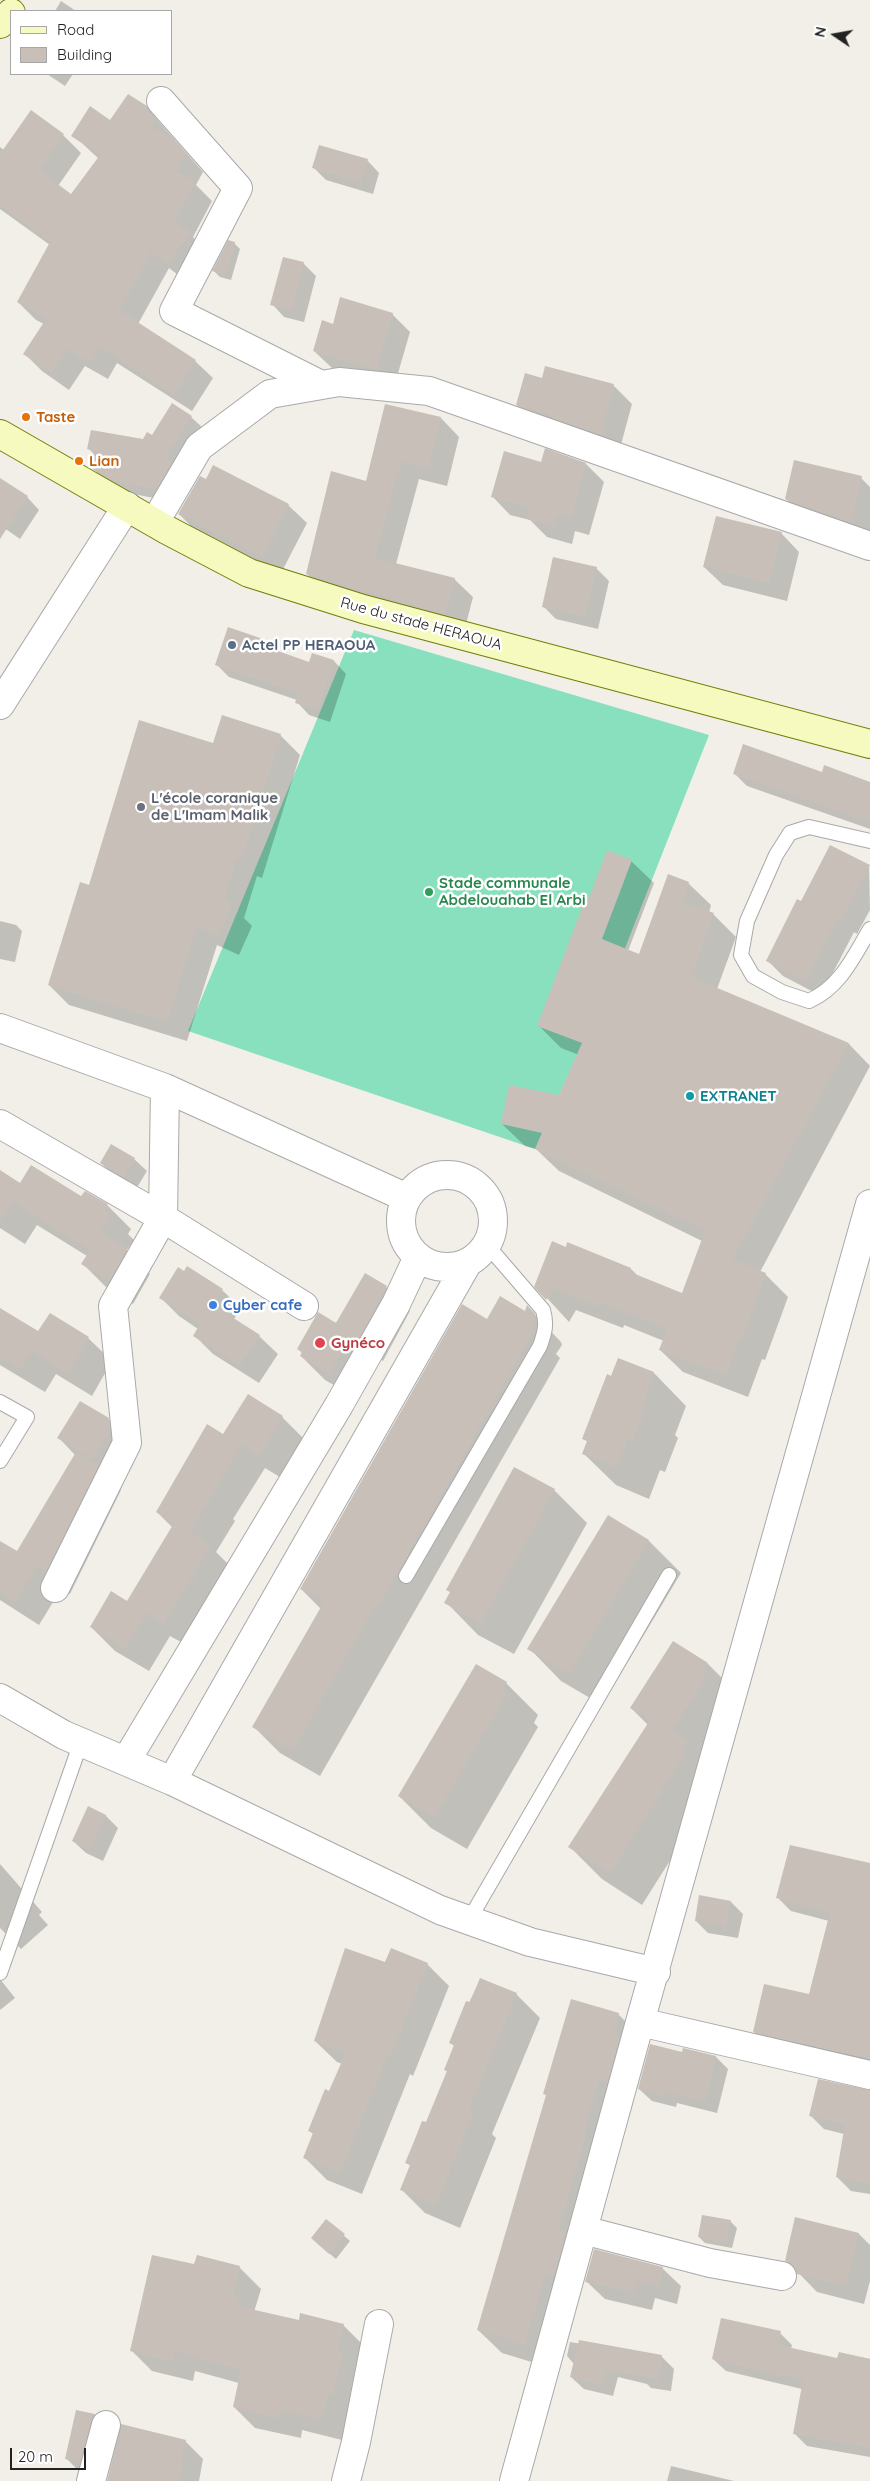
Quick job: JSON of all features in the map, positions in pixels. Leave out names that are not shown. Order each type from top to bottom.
[{"type":"street","points":[[14,10],[24,0]]},
{"type":"street","points":[[0,24],[10,14]]},
{"type":"street","points":[[162,101],[238,188],[174,311],[321,385]]},
{"type":"street","points":[[155,522],[199,447],[270,394],[339,382],[429,391],[870,546]]},
{"type":"street","name":"Rue du stade HERAOUA","points":[[0,434],[249,573],[363,609],[870,744]]},
{"type":"street","points":[[0,705],[127,506]]},
{"type":"street","points":[[0,1028],[165,1088],[407,1198]]},
{"type":"street","points":[[55,1588],[127,1443],[114,1306],[163,1218],[165,1088]]},
{"type":"street","points":[[0,1124],[163,1218],[304,1306]]},
{"type":"street","points":[[172,1781],[477,1254],[492,1232],[493,1219],[490,1206],[485,1194],[476,1185],[452,1175],[438,1176],[426,1180],[407,1198],[400,1223],[403,1236],[418,1257],[429,1264],[442,1267],[477,1254]]},
{"type":"street","points":[[514,2481],[640,2022],[656,1972],[870,1204]]},
{"type":"street","points":[[126,1761],[339,1405],[396,1304],[418,1257]]},
{"type":"street","points":[[0,1698],[64,1735],[172,1781],[440,1910],[530,1942],[656,1972]]},
{"type":"street","points":[[640,2022],[870,2075]]},
{"type":"street","points":[[583,2230],[710,2263],[782,2276]]},
{"type":"street","points":[[346,2481],[379,2324]]},
{"type":"street","points":[[91,2481],[106,2425]]},
{"type":"lane","points":[[870,841],[809,827],[790,833],[776,855],[747,921],[741,955],[753,976],[782,992],[809,1001],[824,994],[843,976],[870,929]]},
{"type":"lane","points":[[406,1576],[540,1346],[545,1333],[547,1322],[543,1310],[477,1254]]},
{"type":"lane","points":[[0,1402],[27,1417],[0,1461]]},
{"type":"lane","points":[[469,1920],[669,1575]]},
{"type":"lane","points":[[0,1973],[81,1742]]},
{"type":"green space","name":"Stade communale Abdelouahab El Arbi","points":[[354,630],[709,735],[625,948],[535,1149],[188,1031]]},
{"type":"building","points":[[128,94],[147,106],[157,120],[151,128],[173,138],[186,153],[176,172],[195,182],[174,221],[191,233],[167,264],[151,252],[119,310],[196,360],[174,395],[99,346],[90,362],[67,349],[51,373],[23,354],[46,319],[17,302],[50,242],[0,205],[0,154],[31,110],[64,134],[39,170],[71,194],[100,155],[71,136],[90,106],[110,120]]},
{"type":"building","points":[[319,145],[368,159],[361,182],[312,168]]},
{"type":"building","points":[[228,240],[235,242],[226,275],[212,271]]},
{"type":"building","points":[[283,257],[304,262],[292,310],[270,305]]},
{"type":"building","points":[[340,297],[393,313],[376,370],[313,351],[322,320],[333,324]]},
{"type":"building","points":[[545,366],[614,384],[601,435],[553,418],[554,416],[516,405],[525,373],[542,378]]},
{"type":"building","points":[[172,403],[192,416],[165,458],[172,462],[156,489],[114,482],[91,468],[94,451],[87,449],[91,430],[143,439],[147,432],[152,435]]},
{"type":"building","points":[[385,404],[441,417],[429,468],[401,461],[375,558],[455,578],[445,615],[306,574],[331,471],[366,481]]},
{"type":"building","points":[[545,448],[586,463],[571,518],[557,514],[553,526],[527,519],[530,508],[491,497],[504,451],[541,462]]},
{"type":"building","points":[[794,460],[862,476],[851,523],[785,499]]},
{"type":"building","points":[[213,465],[289,504],[262,557],[178,514],[200,476],[206,479]]},
{"type":"building","points":[[0,478],[28,496],[0,539]]},
{"type":"building","points":[[716,516],[782,532],[769,583],[703,567]]},
{"type":"building","points":[[553,557],[597,567],[585,617],[542,607]]},
{"type":"building","points":[[228,627],[263,639],[261,645],[309,662],[312,653],[334,660],[318,710],[295,703],[298,693],[215,665]]},
{"type":"building","points":[[222,715],[281,734],[242,859],[237,857],[224,900],[232,904],[218,936],[197,926],[167,1022],[48,985],[80,882],[89,885],[139,720],[213,743]]},
{"type":"building","points":[[743,744],[822,772],[824,765],[870,782],[870,822],[733,774]]},
{"type":"building","points":[[830,845],[870,865],[842,920],[838,918],[805,981],[766,961],[797,899],[801,901]]},
{"type":"building","name":"EXTRANET","points":[[607,850],[632,860],[602,939],[639,954],[668,874],[689,882],[682,902],[714,913],[691,977],[849,1043],[732,1260],[766,1273],[742,1338],[739,1337],[726,1375],[659,1350],[667,1329],[602,1303],[600,1307],[553,1288],[546,1300],[534,1287],[552,1241],[566,1247],[567,1242],[631,1268],[630,1272],[682,1293],[705,1231],[535,1149],[542,1133],[501,1124],[509,1085],[559,1095],[582,1043],[537,1026],[586,897],[589,898]]},
{"type":"building","points":[[111,1144],[135,1158],[124,1177],[100,1163]]},
{"type":"building","points":[[31,1165],[81,1196],[85,1191],[108,1204],[104,1211],[111,1215],[101,1232],[127,1249],[109,1281],[81,1264],[90,1250],[13,1202],[0,1222],[0,1170],[20,1183]]},
{"type":"building","points":[[187,1266],[223,1289],[213,1305],[260,1335],[240,1366],[193,1336],[200,1324],[159,1298],[178,1267],[184,1271]]},
{"type":"building","points":[[365,1273],[387,1286],[359,1338],[352,1334],[329,1374],[300,1356],[302,1352],[297,1349],[318,1312],[336,1323]]},
{"type":"building","points":[[500,1296],[525,1311],[527,1305],[535,1314],[536,1318],[530,1328],[534,1330],[379,1606],[376,1604],[293,1750],[252,1727],[325,1600],[300,1589],[462,1304],[487,1319]]},
{"type":"building","points":[[0,1308],[38,1331],[50,1313],[89,1337],[68,1373],[32,1351],[21,1369],[0,1357]]},
{"type":"building","points":[[618,1358],[654,1372],[643,1403],[647,1405],[632,1441],[628,1439],[617,1467],[582,1454],[587,1441],[582,1439],[607,1374],[611,1376]]},
{"type":"building","points":[[248,1394],[283,1416],[259,1456],[241,1445],[190,1532],[211,1545],[164,1624],[146,1613],[125,1649],[90,1627],[111,1591],[127,1601],[174,1523],[156,1512],[207,1424],[223,1434]]},
{"type":"building","points":[[80,1401],[109,1418],[110,1431],[93,1459],[57,1438]]},
{"type":"building","points":[[76,1452],[99,1465],[46,1571],[37,1566],[15,1602],[0,1593],[0,1541],[17,1551]]},
{"type":"building","points":[[514,1467],[555,1489],[481,1623],[444,1603],[450,1592],[446,1590]]},
{"type":"building","points":[[608,1515],[649,1540],[569,1674],[527,1649]]},
{"type":"building","points":[[673,1641],[708,1663],[701,1674],[706,1677],[672,1731],[688,1741],[681,1752],[685,1753],[610,1874],[568,1847],[650,1720],[630,1708]]},
{"type":"building","points":[[476,1664],[507,1682],[502,1691],[507,1694],[434,1818],[398,1796]]},
{"type":"building","points":[[88,1806],[106,1815],[90,1850],[72,1841]]},
{"type":"building","points":[[790,1845],[870,1863],[870,2059],[753,2032],[764,1984],[809,1994],[830,1912],[776,1898]]},
{"type":"building","points":[[699,1895],[731,1901],[726,1927],[695,1921]]},
{"type":"building","points":[[345,1948],[385,1962],[391,1948],[428,1963],[391,2055],[388,2053],[340,2173],[303,2158],[313,2133],[308,2131],[325,2089],[329,2091],[346,2052],[314,2041]]},
{"type":"building","points":[[480,1978],[517,1993],[468,2111],[473,2113],[436,2205],[400,2190],[410,2165],[405,2163],[422,2121],[426,2122],[447,2071],[444,2070],[454,2045],[449,2043],[466,2001],[470,2002]]},
{"type":"building","points":[[571,1999],[619,2013],[613,2034],[620,2036],[607,2082],[599,2079],[584,2131],[587,2131],[558,2230],[566,2231],[554,2275],[545,2273],[525,2344],[477,2330],[546,2095],[543,2094]]},
{"type":"building","points":[[650,2044],[682,2052],[683,2048],[716,2056],[705,2101],[665,2092],[664,2096],[638,2089]]},
{"type":"building","points":[[818,2079],[870,2090],[870,2184],[836,2177],[845,2124],[809,2116]]},
{"type":"building","points":[[702,2215],[731,2220],[726,2243],[698,2237]]},
{"type":"building","points":[[795,2217],[859,2233],[846,2286],[797,2274],[792,2264],[785,2261]]},
{"type":"building","points":[[326,2219],[345,2234],[329,2254],[311,2238]]},
{"type":"building","points":[[594,2249],[663,2267],[659,2286],[636,2281],[634,2292],[585,2282]]},
{"type":"building","points":[[152,2255],[194,2264],[197,2255],[240,2266],[233,2295],[240,2296],[237,2306],[299,2320],[300,2313],[344,2324],[337,2352],[343,2354],[333,2394],[328,2393],[321,2420],[282,2410],[280,2418],[233,2407],[241,2369],[174,2351],[172,2361],[130,2351]]},
{"type":"building","points":[[721,2318],[781,2331],[778,2345],[837,2358],[839,2352],[870,2359],[870,2447],[793,2434],[803,2380],[712,2359]]},
{"type":"building","points":[[579,2340],[662,2355],[659,2379],[607,2371],[603,2385],[570,2377]]},
{"type":"building","points":[[76,2410],[95,2414],[80,2462],[65,2459]]},
{"type":"building","points":[[121,2424],[186,2440],[180,2463],[183,2464],[179,2481],[107,2481]]},
{"type":"place","name":"Taste","points":[[26,417]]},
{"type":"place","name":"Lian","points":[[79,461]]},
{"type":"place","name":"Actel PP HERAOUA","points":[[232,645]]},
{"type":"place","name":"L'école coranique de L'Imam Malik","points":[[141,807]]},
{"type":"place","name":"Stade communale Abdelouahab El Arbi","points":[[429,892]]},
{"type":"place","name":"EXTRANET","points":[[690,1096]]},
{"type":"place","name":"Cyber cafe","points":[[213,1305]]},
{"type":"place","name":"Gynéco","points":[[320,1343]]}]
